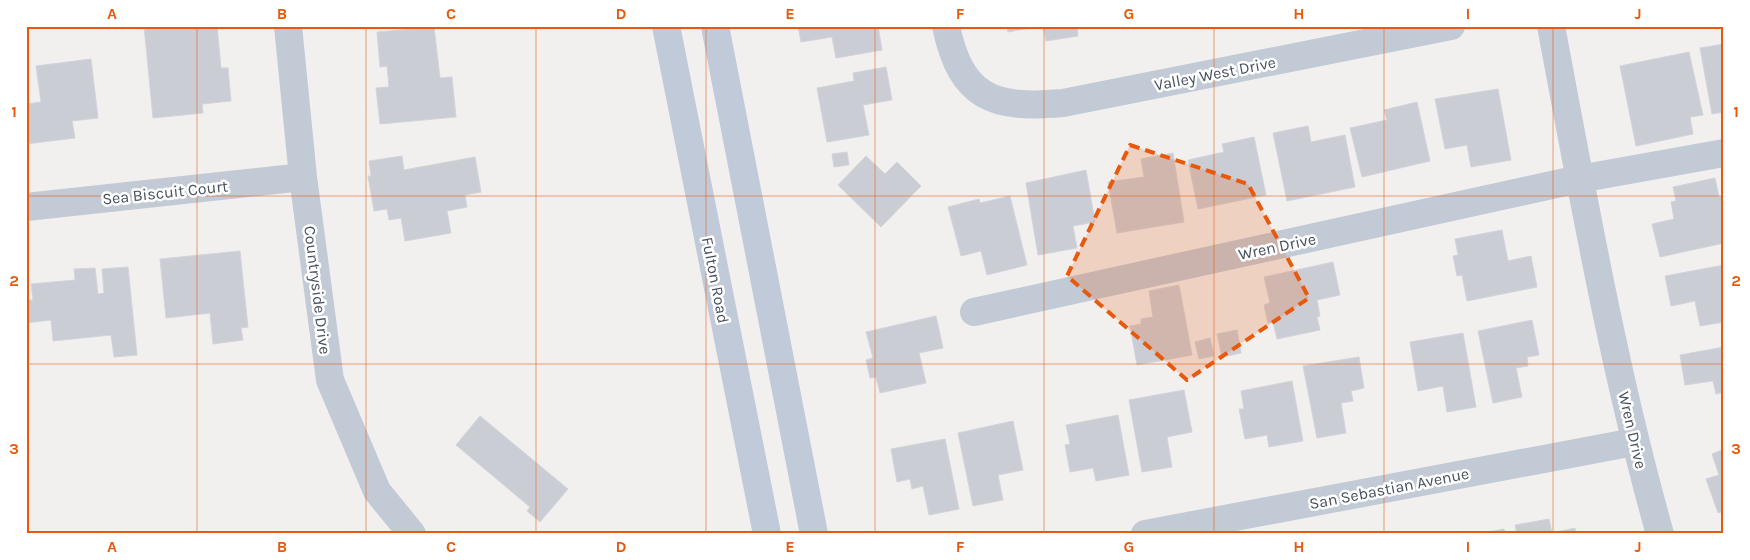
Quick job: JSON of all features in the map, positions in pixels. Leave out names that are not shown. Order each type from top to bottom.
[{"type":"main road","name":"Fulton Road","points":[[666,26],[767,534]]},
{"type":"main road","points":[[715,26],[814,534]]},
{"type":"street","name":"Countryside Drive","points":[[288,26],[303,177],[330,380],[377,491],[412,534]]},
{"type":"street","name":"Valley West Drive","points":[[946,26],[952,50],[959,67],[979,93],[998,100],[1019,104],[1063,103],[1451,26]]},
{"type":"street","name":"Wren Drive","points":[[1551,26],[1579,179],[1634,442],[1660,534]]},
{"type":"street","name":"Wren Drive","points":[[974,312],[1579,179],[1724,153]]},
{"type":"street","name":"Sea Biscuit Court","points":[[26,207],[303,177]]},
{"type":"street","name":"San Sebastian Avenue","points":[[1145,534],[1634,442]]},
{"type":"highlighted area","points":[[1130,145],[1248,184],[1309,298],[1187,380],[1067,276]]},
{"type":"building","points":[[144,26],[217,26],[221,68],[228,68],[231,101],[202,104],[203,113],[153,118]]},
{"type":"building","points":[[798,26],[878,26],[882,50],[836,58],[832,37],[801,42]]},
{"type":"building","points":[[1007,26],[1040,26],[1008,32]]},
{"type":"building","points":[[1043,26],[1077,26],[1078,36],[1046,41]]},
{"type":"building","points":[[434,27],[440,78],[452,77],[456,117],[380,124],[376,88],[389,87],[387,66],[380,67],[377,32]]},
{"type":"building","points":[[1724,44],[1724,112],[1712,114],[1700,48]]},
{"type":"building","points":[[1689,52],[1703,115],[1690,117],[1693,134],[1636,146],[1620,66]]},
{"type":"building","points":[[91,59],[98,118],[72,121],[75,138],[26,144],[26,104],[41,102],[36,66]]},
{"type":"building","points":[[886,67],[892,100],[863,105],[869,135],[827,142],[817,88],[854,81],[853,73]]},
{"type":"building","points":[[1498,89],[1511,160],[1471,167],[1467,145],[1445,149],[1435,99]]},
{"type":"building","points":[[1417,102],[1430,161],[1362,177],[1350,128],[1387,120],[1384,110]]},
{"type":"building","points":[[1308,126],[1311,142],[1345,135],[1355,187],[1287,201],[1273,133]]},
{"type":"building","points":[[1254,137],[1266,195],[1198,209],[1188,160],[1224,152],[1222,144]]},
{"type":"building","points":[[847,152],[849,165],[834,167],[832,154]]},
{"type":"building","points":[[1173,153],[1184,222],[1117,233],[1108,182],[1144,177],[1141,159]]},
{"type":"building","points":[[402,156],[404,170],[475,157],[481,192],[465,195],[467,207],[447,211],[451,233],[405,241],[401,218],[389,220],[387,209],[374,211],[368,176],[371,176],[369,161]]},
{"type":"building","points":[[866,156],[885,174],[897,162],[921,186],[881,227],[838,185]]},
{"type":"building","points":[[1086,170],[1095,222],[1073,226],[1077,248],[1038,255],[1026,183]]},
{"type":"building","points":[[1715,178],[1719,197],[1724,196],[1724,243],[1660,257],[1652,224],[1674,219],[1671,202],[1676,201],[1673,187]]},
{"type":"building","points":[[1010,196],[1027,265],[987,275],[981,251],[961,256],[948,207],[979,199],[980,203]]},
{"type":"building","points":[[1502,230],[1508,261],[1531,256],[1537,287],[1467,301],[1462,275],[1457,276],[1453,256],[1458,255],[1455,239]]},
{"type":"building","points":[[240,251],[248,327],[241,328],[243,340],[213,344],[210,313],[166,318],[160,259]]},
{"type":"building","points":[[1333,262],[1340,295],[1317,300],[1320,316],[1317,317],[1320,330],[1277,339],[1273,322],[1268,323],[1264,305],[1270,303],[1264,277]]},
{"type":"building","points":[[1724,265],[1724,322],[1700,326],[1695,301],[1671,306],[1665,276]]},
{"type":"building","points":[[128,267],[137,355],[114,357],[111,335],[53,341],[51,320],[26,323],[26,300],[33,300],[31,284],[75,280],[74,269],[95,268],[98,294],[104,293],[102,269]]},
{"type":"building","points":[[1179,285],[1192,355],[1137,365],[1130,326],[1141,324],[1141,319],[1153,317],[1149,291]]},
{"type":"building","points":[[936,316],[943,348],[919,353],[926,383],[880,393],[876,377],[870,378],[866,360],[873,358],[866,332]]},
{"type":"building","points":[[1532,320],[1539,355],[1527,357],[1528,366],[1516,368],[1522,397],[1493,403],[1478,331]]},
{"type":"building","points":[[1237,330],[1241,353],[1222,357],[1217,334]]},
{"type":"building","points":[[1463,333],[1476,407],[1447,412],[1443,386],[1418,391],[1410,342]]},
{"type":"building","points":[[1210,338],[1214,356],[1199,359],[1195,342]]},
{"type":"building","points":[[1724,347],[1724,392],[1716,394],[1713,381],[1685,385],[1680,355]]},
{"type":"building","points":[[1359,357],[1364,388],[1351,391],[1353,401],[1341,403],[1346,433],[1317,438],[1303,366]]},
{"type":"building","points":[[1292,381],[1303,441],[1269,447],[1267,435],[1245,439],[1239,409],[1244,409],[1241,391]]},
{"type":"building","points":[[1184,390],[1192,432],[1167,437],[1172,467],[1142,472],[1129,400]]},
{"type":"building","points":[[1118,415],[1129,475],[1096,481],[1093,468],[1070,472],[1065,445],[1070,444],[1066,425]]},
{"type":"building","points":[[480,416],[568,489],[540,522],[527,511],[530,507],[456,445]]},
{"type":"building","points":[[1013,421],[1023,470],[998,475],[1003,500],[973,506],[958,433]]},
{"type":"building","points":[[945,439],[959,509],[929,515],[923,486],[912,489],[910,479],[897,482],[891,449]]},
{"type":"building","points":[[1724,449],[1724,511],[1718,513],[1706,479],[1719,475],[1712,454]]},
{"type":"building","points":[[1549,519],[1552,533],[1575,528],[1576,534],[1517,534],[1515,525]]},
{"type":"building","points":[[1504,529],[1505,534],[1479,534]]}]
